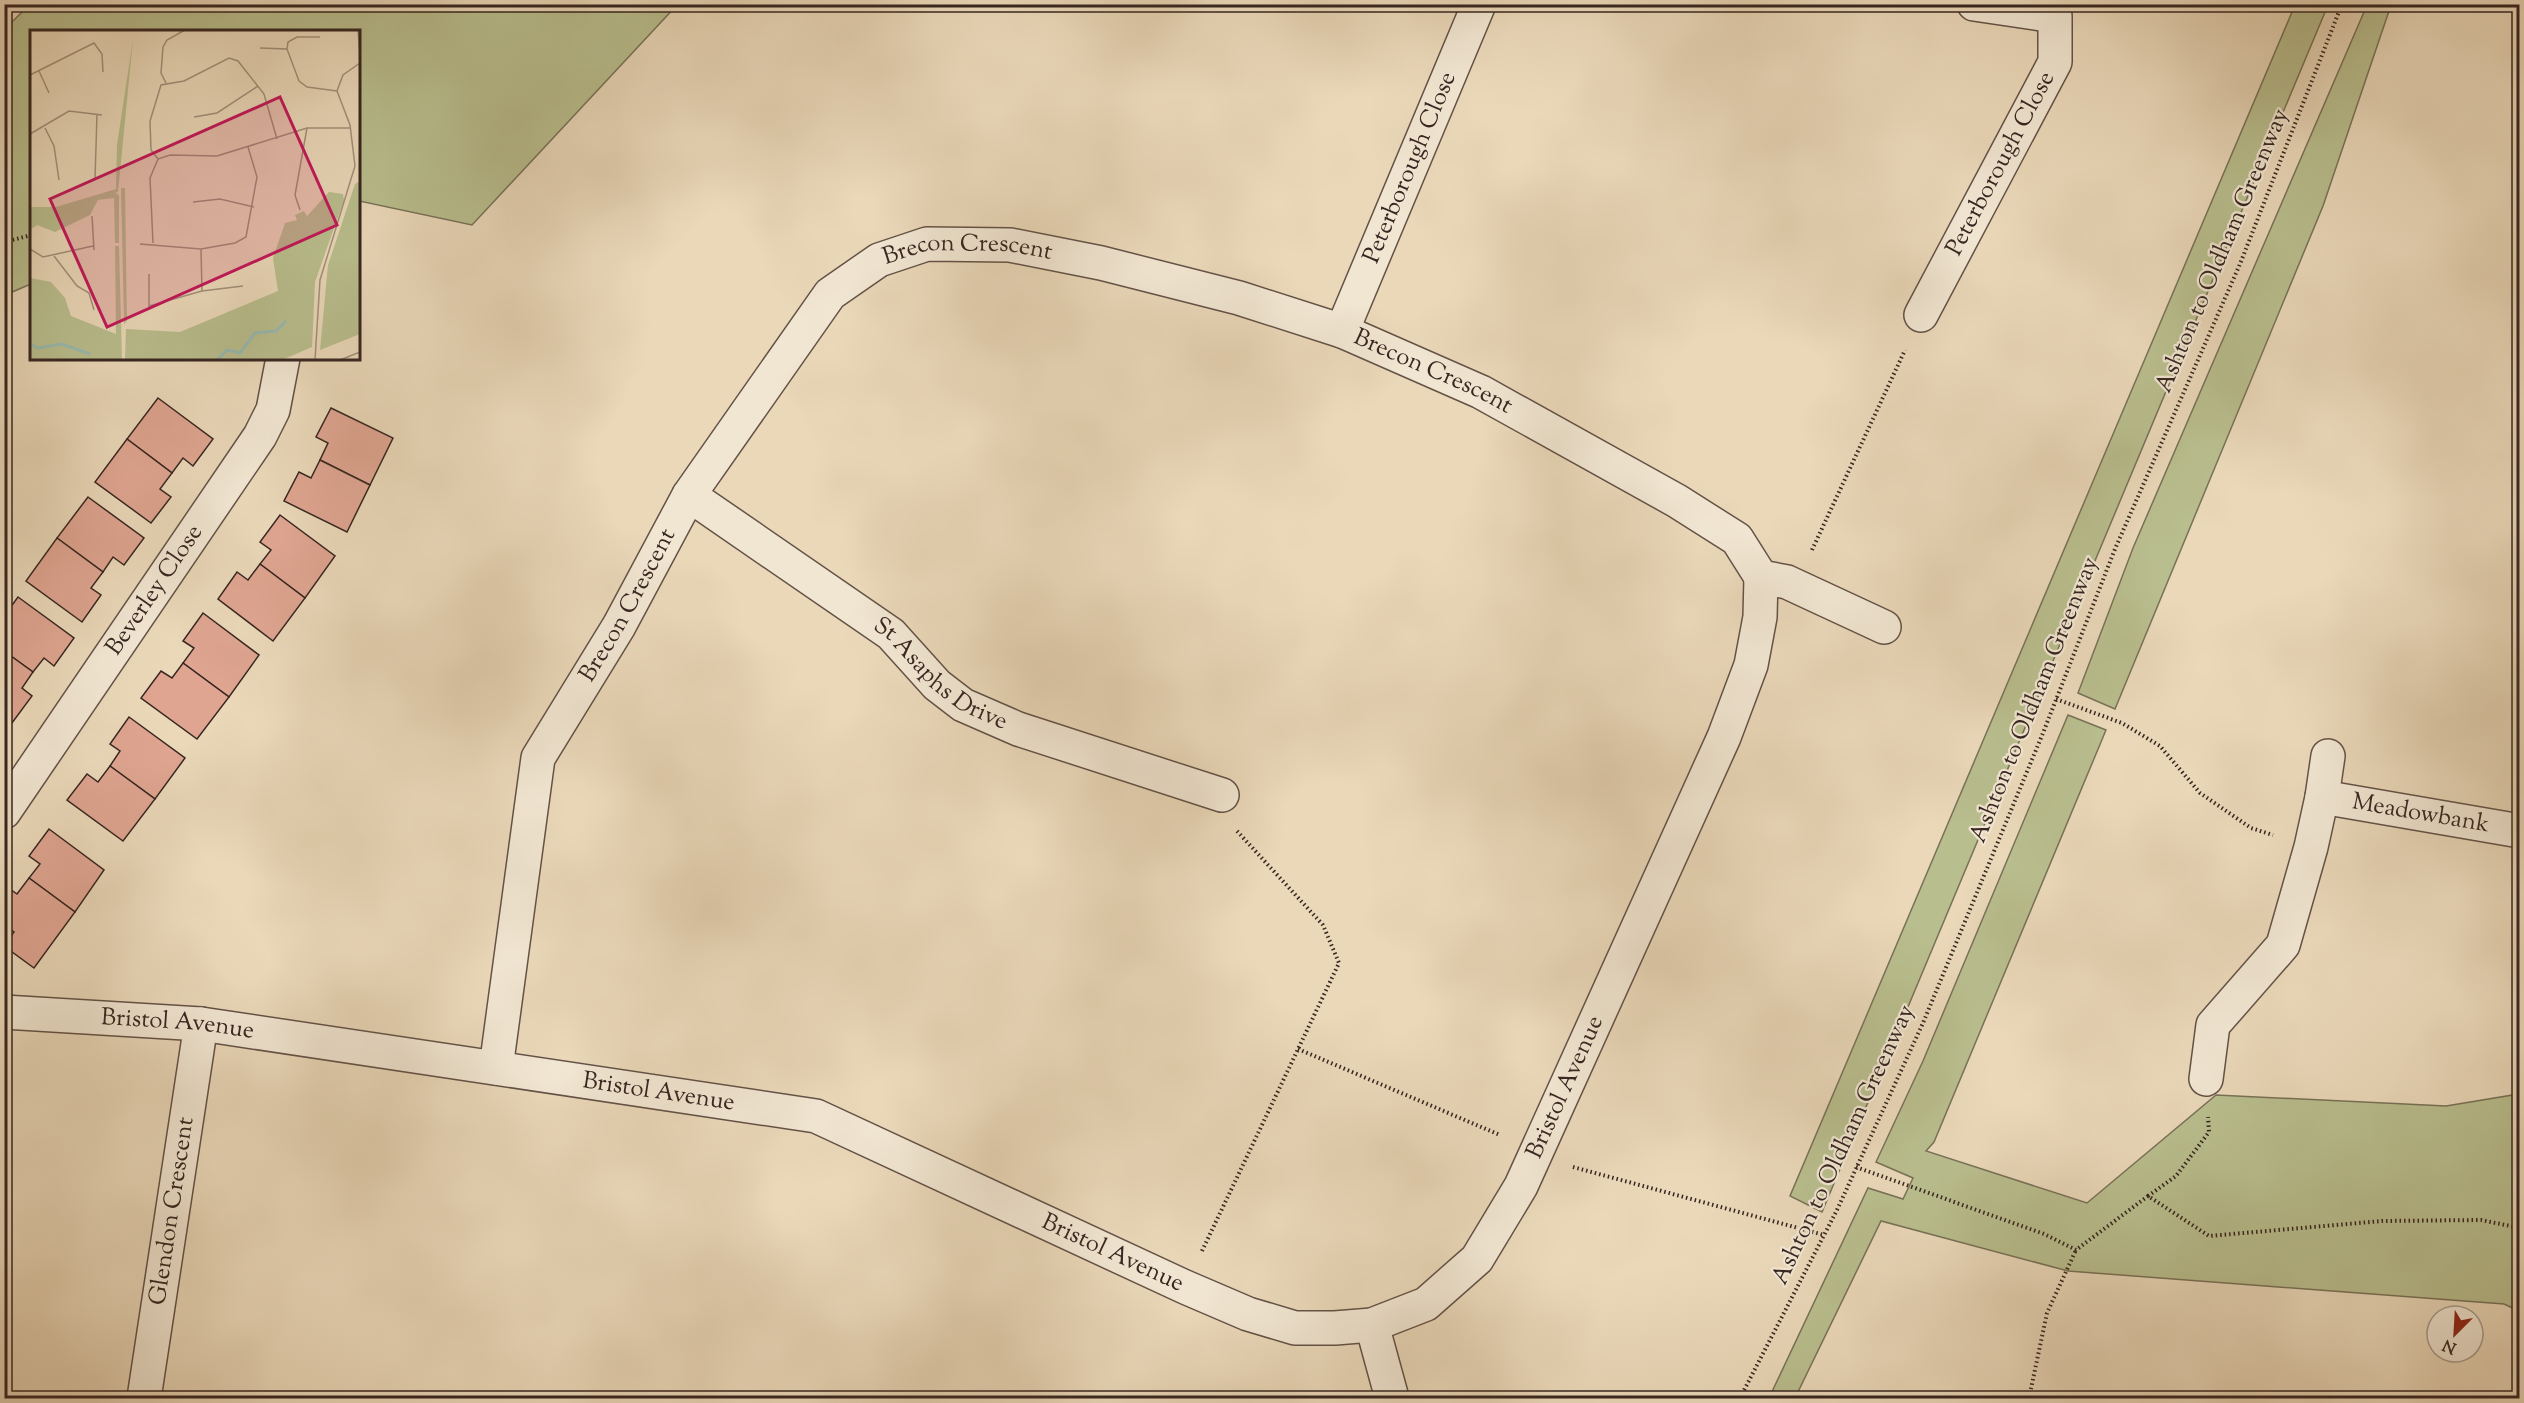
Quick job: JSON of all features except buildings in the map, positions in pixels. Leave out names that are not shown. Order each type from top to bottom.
[{"type":"street","name":"Peterborough Close","points":[[1342,331],[1479,4]]},
{"type":"street","name":"Peterborough Close","points":[[1922,315],[2055,62],[2055,16],[1974,4]]},
{"type":"street","name":"Brecon Crescent","points":[[496,1068],[538,758],[620,626],[689,495],[830,294],[879,260],[927,244],[1010,245],[1101,263],[1239,298],[1342,331],[1481,392],[1677,501],[1737,539],[1761,577]]},
{"type":"street","name":"Beverley Close","points":[[4,812],[260,436],[273,410],[283,360]]},
{"type":"street","name":"St Asaphs Drive","points":[[689,495],[891,634],[937,685],[963,705],[1018,729],[1222,795]]},
{"type":"street","points":[[1761,577],[1796,586],[1884,627]]},
{"type":"street","name":"Bristol Avenue","points":[[4,1012],[201,1024],[816,1116],[1248,1314],[1295,1328],[1335,1329],[1372,1325],[1426,1304],[1477,1259],[1521,1186],[1724,737],[1751,665],[1760,617],[1761,577]]},
{"type":"street","name":"Meadowbank","points":[[2206,1079],[2213,1024],[2283,945],[2311,847],[2328,756]]},
{"type":"street","name":"Meadowbank","points":[[2322,797],[2520,831]]},
{"type":"street","name":"Glendon Crescent","points":[[144,1398],[201,1024]]},
{"type":"street","points":[[1372,1325],[1392,1398]]},
{"type":"path","name":"Ashton to Oldham Greenway","points":[[1740,1398],[1824,1235],[1923,1023],[2115,549],[2240,264],[2342,4]]},
{"type":"path","points":[[4,242],[30,236]]},
{"type":"path","points":[[1796,586],[1922,315]]},
{"type":"path","points":[[2056,699],[2122,723],[2160,746],[2200,792],[2251,828],[2311,847]]},
{"type":"path","points":[[1185,1287],[1339,963],[1323,925],[1229,822],[1222,795]]},
{"type":"path","points":[[1298,1049],[1560,1164],[1824,1235]]},
{"type":"path","points":[[2029,1398],[2047,1313],[2076,1250],[2176,1176],[2209,1132],[2206,1079]]},
{"type":"path","points":[[1857,1167],[2044,1234],[2076,1250]]},
{"type":"path","points":[[2148,1196],[2209,1236],[2382,1221],[2481,1220],[2520,1228]]},
{"type":"green space","points":[[29,4],[677,5],[472,225],[360,201],[360,30],[30,30],[30,284],[5,295],[5,29]]},
{"type":"green space","points":[[2295,5],[2328,5],[1822,1212],[1790,1196]]},
{"type":"green space","points":[[2367,5],[2391,5],[2323,206],[2115,709],[2078,693],[2133,548]]},
{"type":"green space","points":[[2068,715],[2106,730],[1934,1142],[1926,1151],[2087,1203],[2216,1095],[2446,1106],[2519,1094],[2519,1311],[2504,1304],[2068,1271],[1881,1221],[1795,1398],[1769,1398],[1868,1188],[1903,1199],[1913,1178],[1876,1162],[1923,1061]]}]
